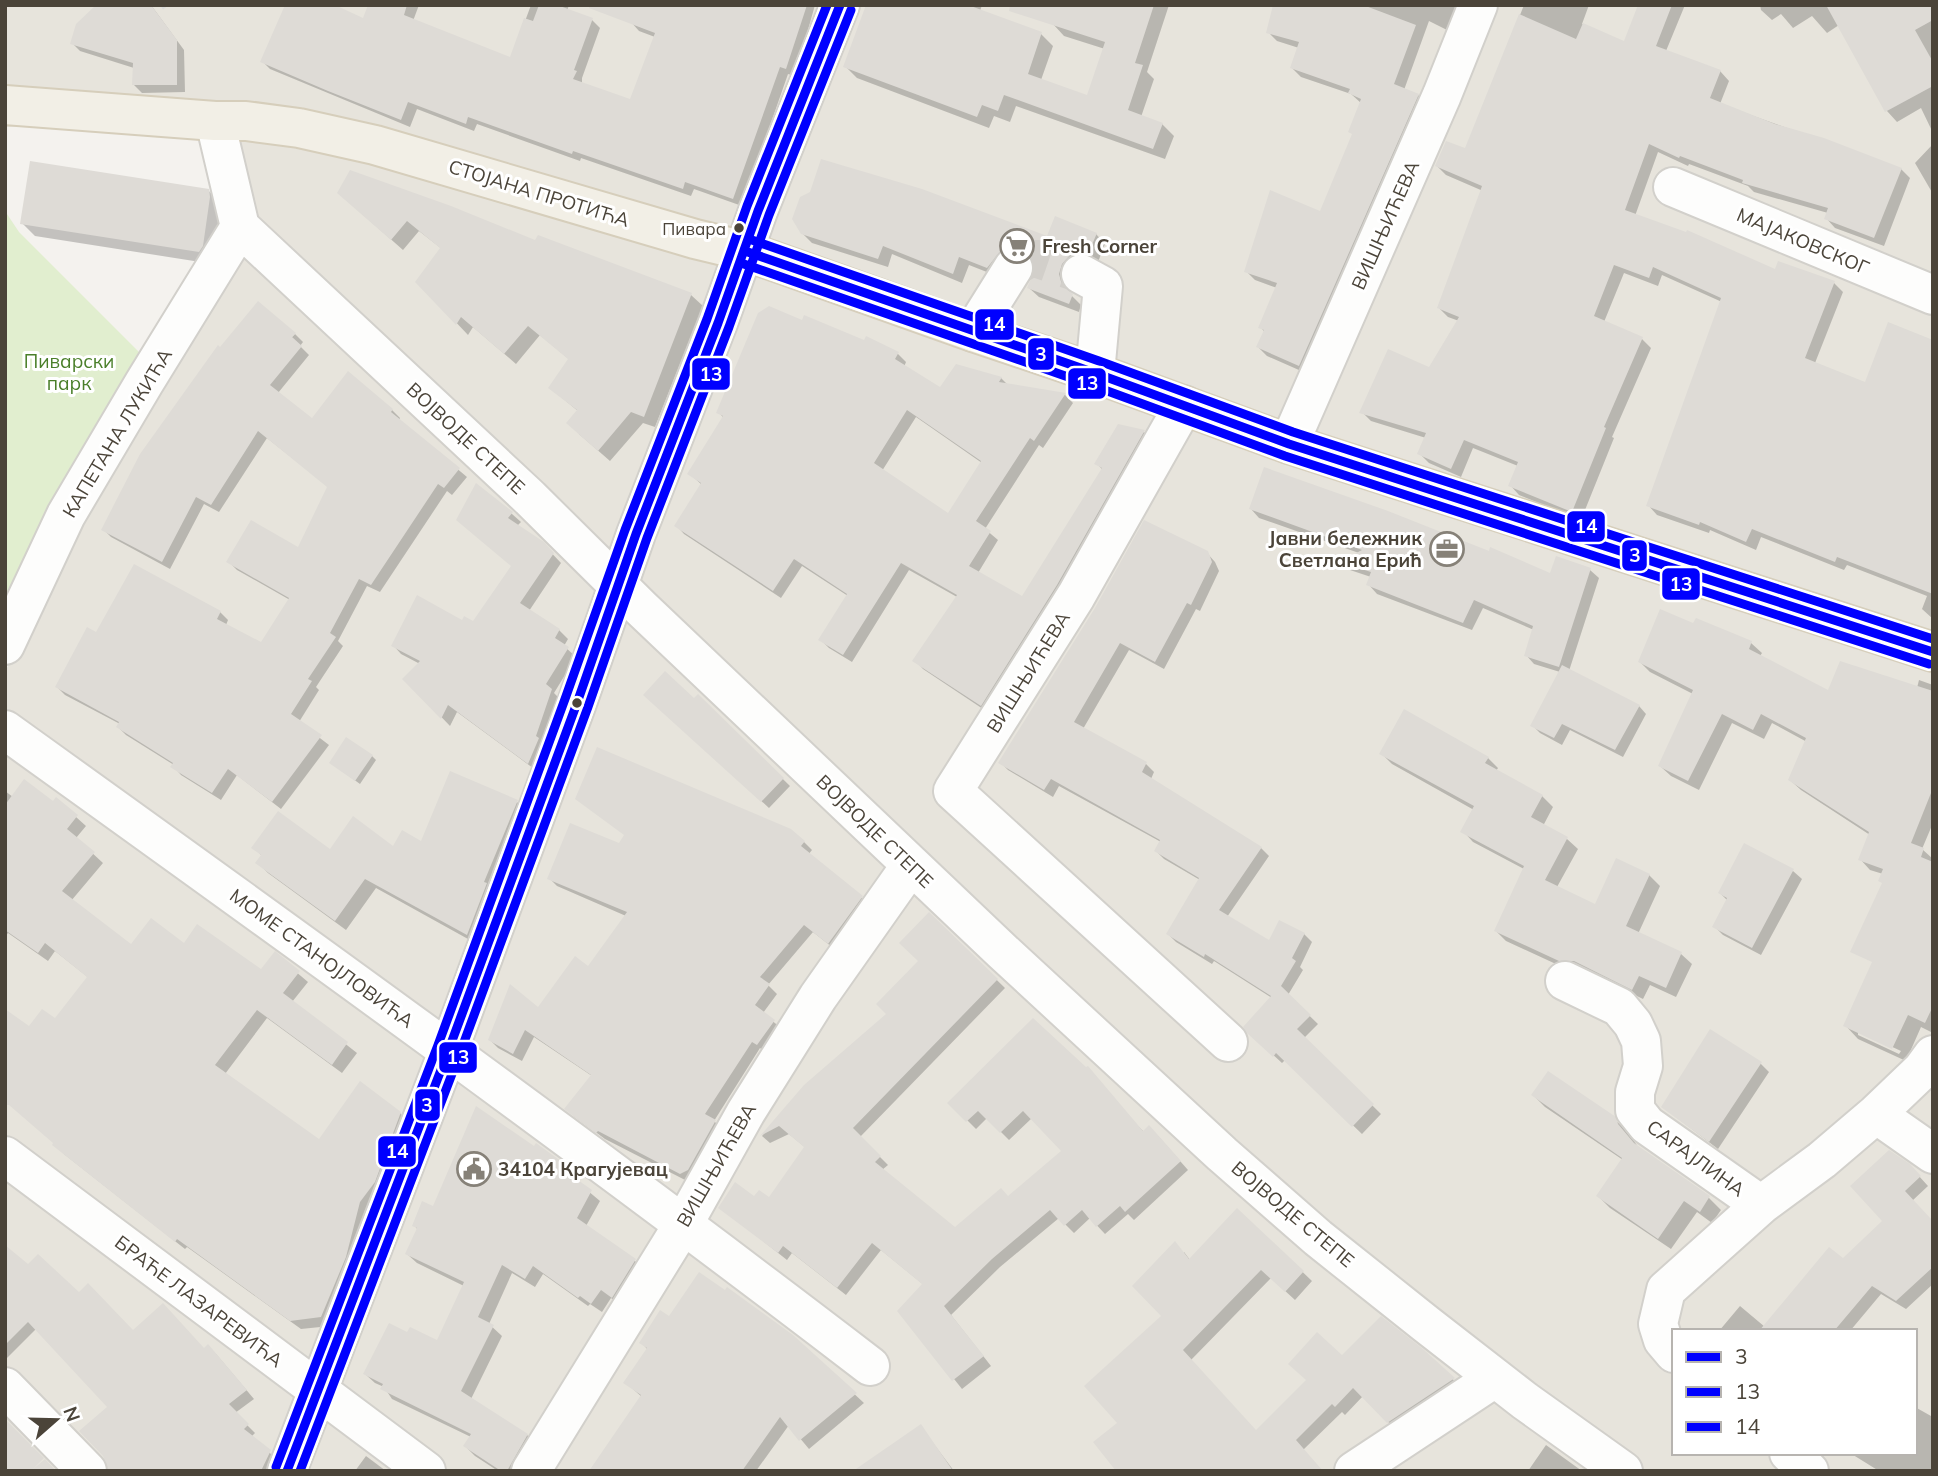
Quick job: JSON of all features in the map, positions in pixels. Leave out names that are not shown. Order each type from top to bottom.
[{"type":"main road","name":"СТОЈАНА ПРОТИЋА","points":[[5,105],[246,121],[299,128],[375,145],[695,239],[745,251],[1289,444],[1933,652]]},
{"type":"street","points":[[287,1471],[449,1049],[577,703],[618,584],[758,211],[840,5]]},
{"type":"street","name":"ВИШЊИЋЕВА","points":[[1289,444],[1442,95],[1478,5]]},
{"type":"street","points":[[215,121],[240,228]]},
{"type":"street","name":"МАЈАКОВСКОГ","points":[[1673,187],[1933,295]]},
{"type":"street","name":"ВОЈВОДЕ СТЕПЕ","points":[[240,228],[911,864],[1222,1154],[1318,1238],[1495,1378],[1623,1471]]},
{"type":"street","name":"КАПЕТАНА ЛУКИЋА","points":[[5,645],[66,515],[240,228]]},
{"type":"street","points":[[973,332],[1013,268]]},
{"type":"street","points":[[1081,274],[1103,286],[1095,373]]},
{"type":"street","name":"ВИШЊИЋЕВА","points":[[1184,405],[1076,596],[953,790],[1228,1042]]},
{"type":"street","name":"МОМЕ СТАНОЈЛОВИЋА","points":[[5,730],[449,1049],[684,1223],[870,1366]]},
{"type":"street","name":"ВИШЊИЋЕВА","points":[[531,1471],[684,1223],[746,1112],[811,1008],[911,864]]},
{"type":"street","name":"САРАЈЛИНА","points":[[1565,981],[1619,1007],[1633,1024],[1641,1041],[1643,1066],[1635,1092],[1635,1110],[1647,1125],[1761,1205]]},
{"type":"street","name":"САРАЈЛИНА","points":[[1672,1351],[1663,1340],[1658,1324],[1666,1290],[1761,1205],[1822,1160],[1876,1114],[1922,1070],[1933,1055]]},
{"type":"street","points":[[1876,1114],[1933,1154]]},
{"type":"street","name":"БРАЋЕ ЛАЗАРЕВИЋА","points":[[5,1156],[426,1471]]},
{"type":"street","points":[[1354,1471],[1495,1378]]},
{"type":"street","points":[[5,1387],[88,1471]]},
{"type":"street","points":[[1790,1455],[1809,1471]]},
{"type":"shaded area","points":[[5,5],[1933,5],[1933,1471],[5,1471],[5,672],[157,364],[240,227],[214,121],[5,127]]},
{"type":"green space","name":"Пиварски парк","points":[[5,211],[19,232],[148,361],[5,628]]},
{"type":"building","points":[[96,5],[151,5],[177,40],[177,85],[132,85],[133,63],[70,44],[76,24]]},
{"type":"building","points":[[285,5],[335,5],[363,18],[368,5],[407,5],[404,15],[510,57],[524,18],[533,21],[539,5],[557,5],[593,18],[573,79],[630,99],[655,33],[589,8],[590,5],[807,5],[786,69],[780,67],[733,199],[685,182],[683,189],[468,117],[466,124],[408,102],[401,120],[260,62]]},
{"type":"building","points":[[866,5],[968,5],[1042,32],[1028,74],[1087,95],[1105,42],[1009,11],[1010,5],[1154,5],[1135,63],[1143,65],[1128,110],[1163,123],[1153,149],[1004,95],[998,111],[982,105],[977,117],[843,67]]},
{"type":"building","points":[[1273,5],[1363,5],[1416,25],[1394,84],[1419,94],[1299,366],[1256,347],[1264,330],[1258,328],[1277,283],[1244,272],[1270,190],[1320,211],[1352,134],[1348,132],[1361,99],[1348,93],[1350,89],[1290,68],[1299,42],[1266,33]]},
{"type":"building","points":[[1638,5],[1672,5],[1656,46],[1721,70],[1710,98],[1775,124],[1824,138],[1902,168],[1874,238],[1824,219],[1828,208],[1742,183],[1743,180],[1680,156],[1679,158],[1649,144],[1625,210],[1686,232],[1687,230],[1775,269],[1778,261],[1835,281],[1805,358],[1865,382],[1888,322],[1933,340],[1933,594],[1837,557],[1835,562],[1752,529],[1746,542],[1700,522],[1699,525],[1646,506],[1721,298],[1653,267],[1649,278],[1614,265],[1594,316],[1643,337],[1604,427],[1606,428],[1572,512],[1508,486],[1518,462],[1464,440],[1451,469],[1417,454],[1426,433],[1359,413],[1388,349],[1429,367],[1459,317],[1437,308],[1482,186],[1435,166],[1446,141],[1465,148],[1519,14],[1576,39],[1583,23],[1624,41]]},
{"type":"building","points":[[1826,5],[1933,5],[1933,20],[1915,30],[1933,62],[1933,86],[1885,112]]},
{"type":"building","points":[[821,159],[922,189],[1047,236],[1055,216],[1097,233],[1088,254],[1080,252],[1070,255],[1062,264],[1059,274],[1062,285],[1073,294],[1069,304],[1027,288],[1035,269],[1033,258],[1025,250],[1014,246],[1002,249],[987,268],[959,257],[953,274],[883,246],[878,259],[801,234],[792,219],[800,197],[810,192]]},
{"type":"building","points":[[30,161],[209,189],[203,246],[199,252],[20,224]]},
{"type":"building","points":[[350,170],[535,240],[538,235],[692,293],[644,417],[631,412],[598,451],[566,423],[577,410],[548,388],[568,359],[528,326],[504,354],[461,317],[456,325],[415,282],[440,248],[407,221],[391,240],[337,193]]},
{"type":"building","points":[[258,301],[296,333],[292,337],[302,346],[270,385],[312,418],[348,371],[393,409],[391,412],[460,468],[444,488],[438,484],[371,585],[359,579],[330,633],[336,637],[308,679],[312,681],[291,714],[322,735],[272,802],[228,769],[212,793],[170,767],[173,763],[116,727],[119,722],[55,687],[87,627],[96,632],[134,564],[221,611],[217,619],[261,642],[289,598],[226,562],[251,520],[298,547],[327,487],[258,431],[211,505],[196,497],[162,562],[101,530],[140,454],[218,345],[220,347]]},
{"type":"building","points":[[769,306],[802,320],[804,315],[864,340],[866,336],[899,352],[895,359],[940,387],[956,364],[1002,377],[999,382],[1066,393],[1034,441],[1030,438],[976,521],[991,531],[969,566],[1022,596],[1102,468],[1094,464],[1118,424],[1145,430],[1057,585],[981,706],[912,661],[957,595],[901,563],[843,655],[818,640],[847,594],[794,559],[773,591],[674,526],[701,483],[687,474],[723,416],[716,413],[758,313]],"holes":[[[907,410],[981,461],[948,513],[874,463]]]},
{"type":"building","points":[[1264,467],[1388,511],[1489,551],[1490,547],[1550,573],[1556,556],[1591,568],[1559,667],[1524,656],[1533,626],[1474,600],[1463,623],[1366,585],[1371,572],[1339,562],[1362,550],[1249,509]]},
{"type":"building","points":[[476,483],[513,512],[508,518],[544,542],[554,553],[520,603],[560,629],[555,638],[569,647],[546,684],[552,689],[536,736],[539,738],[528,764],[448,705],[441,719],[402,679],[420,661],[391,646],[417,595],[462,620],[464,616],[473,621],[511,566],[456,520]]},
{"type":"building","points":[[1144,520],[1208,551],[1212,562],[1191,605],[1187,603],[1155,662],[1120,643],[1074,722],[1147,762],[1142,772],[1262,847],[1219,910],[1269,940],[1279,920],[1305,933],[1292,958],[1296,961],[1281,986],[1311,1015],[1297,1029],[1374,1104],[1352,1127],[1276,1053],[1273,1057],[1243,1027],[1271,996],[1205,954],[1204,957],[1166,934],[1199,878],[1154,851],[1160,840],[1051,779],[1044,790],[998,763],[1095,608]]},
{"type":"building","points":[[1660,609],[1693,623],[1696,618],[1752,641],[1749,649],[1828,690],[1840,661],[1933,691],[1933,788],[1911,843],[1924,848],[1921,857],[1933,862],[1933,1006],[1925,1023],[1908,1015],[1892,1049],[1843,1026],[1872,962],[1850,952],[1882,883],[1878,881],[1883,869],[1858,860],[1869,832],[1788,780],[1806,738],[1761,714],[1753,730],[1722,714],[1688,781],[1658,766],[1693,690],[1638,662]]},
{"type":"building","points":[[1562,665],[1640,705],[1615,750],[1562,724],[1554,738],[1530,726]]},
{"type":"building","points":[[665,671],[694,698],[698,694],[784,778],[761,802],[643,695]]},
{"type":"building","points":[[1404,709],[1489,757],[1485,763],[1543,795],[1531,817],[1568,837],[1545,880],[1595,904],[1616,858],[1650,874],[1626,926],[1682,952],[1666,988],[1639,976],[1632,990],[1574,961],[1559,961],[1494,931],[1524,866],[1460,832],[1474,806],[1379,754]]},
{"type":"building","points":[[346,737],[373,755],[355,781],[329,763]]},
{"type":"building","points":[[597,747],[791,829],[805,841],[801,846],[863,896],[828,944],[804,925],[760,977],[770,984],[755,1005],[775,1020],[757,1045],[752,1042],[705,1114],[716,1120],[688,1170],[680,1174],[598,1131],[596,1133],[564,1109],[591,1075],[525,1030],[513,1054],[488,1040],[510,984],[538,1007],[575,956],[588,966],[627,912],[547,879],[570,823],[619,843],[624,835],[575,799]]},
{"type":"building","points":[[450,771],[518,800],[484,882],[487,883],[467,935],[365,879],[335,921],[255,863],[261,855],[251,848],[278,811],[330,849],[353,816],[393,846],[402,830],[421,841]]},
{"type":"building","points":[[24,779],[53,801],[56,797],[78,815],[67,829],[95,852],[62,891],[131,944],[151,918],[184,943],[197,924],[261,969],[275,951],[300,971],[283,993],[348,1042],[332,1065],[257,1010],[215,1065],[319,1139],[360,1081],[401,1112],[375,1182],[360,1202],[346,1257],[321,1317],[290,1321],[177,1239],[175,1242],[52,1145],[53,1143],[9,1105],[5,1105],[5,1009],[29,1026],[42,1009],[55,1018],[87,977],[45,943],[38,953],[5,930],[5,805]]},
{"type":"building","points":[[1744,843],[1794,869],[1752,948],[1712,927],[1727,898],[1718,893]]},
{"type":"building","points":[[929,912],[998,979],[853,1128],[881,1156],[875,1162],[955,1227],[1001,1188],[1008,1196],[1061,1151],[1023,1111],[1000,1133],[978,1111],[966,1122],[947,1103],[1033,1018],[1088,1066],[1143,1131],[1149,1125],[1181,1161],[1125,1212],[1120,1206],[1096,1227],[1082,1210],[1064,1226],[1050,1210],[992,1259],[944,1306],[984,1356],[952,1381],[897,1311],[922,1284],[872,1243],[837,1288],[783,1246],[778,1253],[718,1208],[735,1182],[754,1196],[759,1190],[769,1197],[804,1147],[779,1126],[760,1136],[804,1085],[886,1014],[876,1004],[918,961],[899,943]]},
{"type":"building","points":[[1710,1029],[1762,1062],[1709,1142],[1661,1107]]},
{"type":"building","points":[[1548,1071],[1616,1117],[1618,1124],[1634,1143],[1710,1196],[1700,1212],[1684,1201],[1658,1239],[1596,1196],[1622,1158],[1531,1095]]},
{"type":"building","points":[[476,1106],[569,1167],[565,1171],[592,1190],[577,1218],[636,1259],[612,1298],[601,1290],[591,1304],[580,1296],[578,1298],[533,1266],[525,1279],[502,1265],[478,1317],[494,1325],[461,1391],[528,1434],[507,1471],[501,1471],[463,1446],[471,1434],[380,1389],[383,1384],[363,1374],[389,1323],[407,1332],[410,1327],[437,1340],[464,1282],[405,1254],[417,1228],[412,1226],[422,1201],[433,1206]]},
{"type":"building","points":[[1889,1150],[1910,1164],[1921,1176],[1905,1191],[1933,1221],[1933,1267],[1896,1301],[1872,1286],[1836,1329],[1761,1329],[1829,1247],[1843,1258],[1882,1221],[1850,1186]]},
{"type":"building","points":[[1237,1208],[1304,1271],[1285,1292],[1261,1270],[1183,1350],[1256,1430],[1306,1380],[1288,1364],[1317,1332],[1342,1355],[1381,1316],[1455,1378],[1387,1423],[1353,1388],[1335,1407],[1332,1404],[1296,1440],[1323,1471],[1116,1471],[1093,1442],[1117,1423],[1084,1386],[1161,1316],[1132,1286],[1175,1241],[1189,1259]]},
{"type":"building","points":[[5,1245],[28,1264],[38,1254],[79,1292],[88,1283],[133,1330],[163,1303],[204,1348],[208,1344],[247,1390],[229,1404],[249,1424],[244,1429],[271,1450],[261,1471],[108,1471],[103,1456],[79,1431],[107,1407],[28,1322],[5,1345]]},
{"type":"building","points":[[699,1272],[725,1290],[727,1287],[793,1335],[857,1393],[799,1441],[780,1417],[742,1471],[589,1471],[641,1395],[623,1383],[647,1348],[639,1343],[660,1310],[669,1316]]},
{"type":"building","points":[[5,1419],[44,1458],[32,1470],[45,1459],[56,1471],[5,1471]]},
{"type":"building","points":[[921,1424],[953,1471],[853,1471]]},
{"type":"tunnel","points":[[1013,268],[1029,259],[1038,259],[1081,274]]},
{"type":"transit line","name":"14","points":[[276,1467],[438,1045],[625,530],[707,319],[747,206],[827,5]]},
{"type":"transit line","name":"3","points":[[287,1471],[449,1049],[577,703],[636,534],[718,323],[758,211],[840,5]]},
{"type":"transit line","name":"13","points":[[300,1471],[460,1053],[588,707],[647,538],[729,327],[769,215],[851,10]]},
{"type":"transit line","name":"14","points":[[749,239],[1293,432],[1933,639]]},
{"type":"transit line","name":"3","points":[[745,251],[1289,444],[1933,652]]},
{"type":"transit line","name":"13","points":[[741,263],[1285,456],[1929,664]]},
{"type":"place","name":"Пивара","points":[[739,228]]},
{"type":"place","name":"Fresh Corner","points":[[1017,246]]},
{"type":"place","name":"Јавни бележник Светлана Ерић","points":[[1447,549]]},
{"type":"place","name":"34104 Крагујевац","points":[[474,1169]]}]
